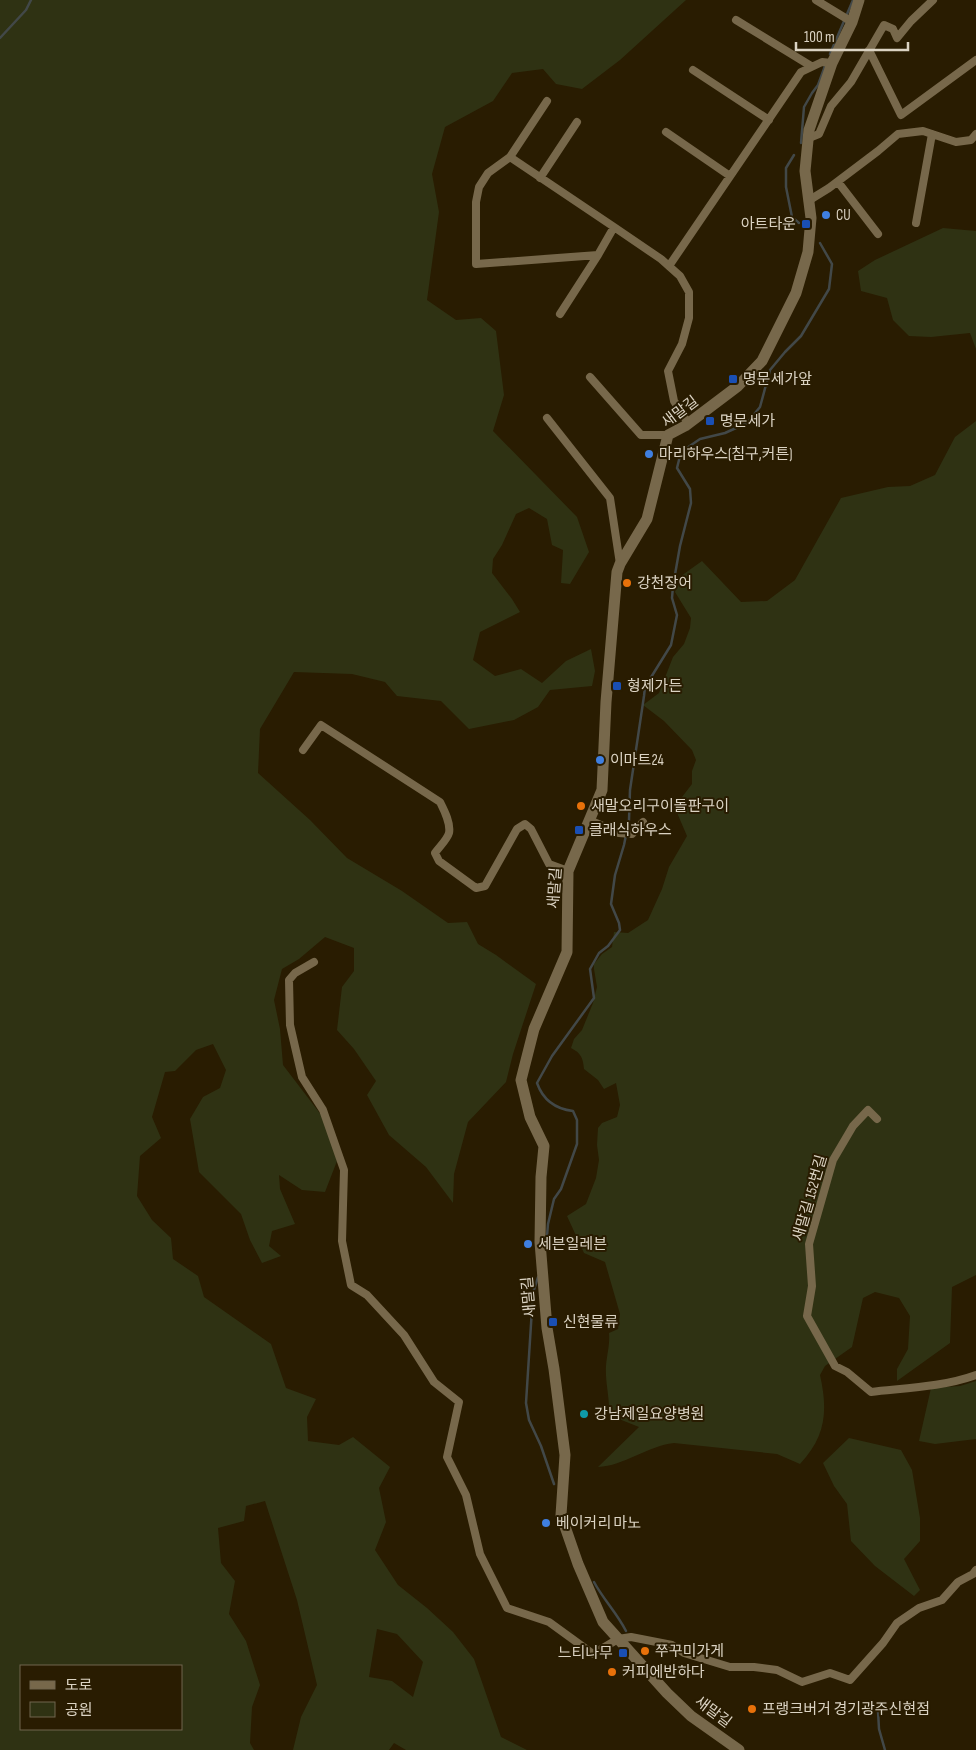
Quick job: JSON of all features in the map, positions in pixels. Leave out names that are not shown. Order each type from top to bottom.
[{"type":"street","points":[[816,0],[852,22]]},
{"type":"street","name":"새말길","points":[[739,1750],[691,1716],[667,1693],[603,1622],[578,1564],[561,1515],[565,1455],[547,1328],[540,1242],[541,1177],[544,1146],[530,1117],[522,1080],[534,1029],[567,952],[568,871],[602,790],[606,702],[617,572],[647,519],[668,435],[688,423],[738,386],[762,361],[796,293],[808,252],[810,218],[805,172],[809,130],[828,63],[852,22],[859,0]]},
{"type":"street","points":[[809,138],[818,134],[830,106],[851,82],[884,25],[893,29],[897,38],[933,0]]},
{"type":"street","points":[[736,20],[811,66]]},
{"type":"street","points":[[869,50],[901,115],[976,60]]},
{"type":"street","points":[[669,266],[802,72],[811,66],[828,63]]},
{"type":"street","points":[[693,70],[769,120]]},
{"type":"street","points":[[547,101],[510,157],[488,173],[478,187],[476,202],[476,264],[598,255]]},
{"type":"street","points":[[540,178],[577,122]]},
{"type":"street","points":[[808,201],[838,182],[898,134],[923,131],[956,142],[971,140],[976,134]]},
{"type":"street","points":[[666,132],[730,176]]},
{"type":"street","points":[[916,223],[932,134]]},
{"type":"street","points":[[510,157],[614,226],[680,276],[689,292],[689,318],[682,344],[668,371],[674,400],[688,423]]},
{"type":"street","points":[[838,182],[878,234]]},
{"type":"street","points":[[560,314],[598,255],[614,226]]},
{"type":"street","points":[[590,377],[641,435],[668,435]]},
{"type":"street","points":[[547,418],[610,498],[620,564]]},
{"type":"street","points":[[303,750],[321,725],[440,802],[449,831],[435,853],[439,861],[476,888],[484,886],[517,829],[525,824],[531,829],[549,864],[568,871]]},
{"type":"street","points":[[589,820],[622,833],[632,834],[643,822]]},
{"type":"street","points":[[314,962],[295,973],[290,980],[290,1025],[302,1078],[324,1110],[344,1170],[342,1241],[351,1285],[367,1295],[404,1335],[434,1382],[460,1402],[447,1458],[466,1496],[480,1554],[507,1608],[549,1622],[592,1654],[618,1639],[631,1637],[672,1645],[684,1653],[730,1667],[754,1667],[777,1670],[802,1682],[830,1672],[850,1680],[883,1643],[897,1623],[919,1608],[942,1600],[958,1582],[973,1574],[976,1570]]},
{"type":"street","name":"새말길 152번길","points":[[877,1119],[868,1110],[853,1126],[833,1160],[809,1244],[812,1286],[807,1316],[835,1366],[847,1372],[871,1392],[964,1379],[976,1375]]},
{"type":"green space","points":[[0,0],[686,0],[620,60],[582,89],[556,84],[543,69],[512,73],[493,101],[445,127],[432,174],[439,212],[427,300],[456,320],[481,318],[496,331],[504,395],[493,431],[577,517],[589,552],[570,584],[561,583],[563,550],[552,545],[547,519],[529,508],[516,514],[502,545],[493,559],[492,573],[520,612],[480,632],[473,660],[495,676],[521,669],[542,683],[566,661],[591,649],[595,671],[592,686],[550,690],[538,707],[514,720],[469,729],[441,701],[397,696],[385,682],[352,674],[294,672],[260,729],[258,773],[310,820],[347,858],[402,891],[448,923],[467,922],[478,944],[536,984],[513,1054],[506,1082],[468,1122],[454,1174],[453,1203],[426,1167],[389,1135],[367,1095],[376,1081],[354,1049],[337,1030],[342,987],[354,971],[354,948],[325,937],[299,959],[282,969],[274,1000],[280,1029],[283,1065],[325,1120],[337,1161],[325,1192],[302,1190],[279,1175],[280,1189],[295,1224],[272,1231],[269,1246],[281,1256],[262,1263],[250,1240],[241,1214],[199,1172],[190,1119],[203,1097],[220,1088],[226,1070],[213,1044],[196,1050],[175,1071],[165,1072],[152,1117],[161,1138],[140,1156],[137,1196],[152,1220],[171,1238],[173,1259],[198,1276],[204,1297],[271,1344],[286,1388],[316,1399],[307,1417],[308,1441],[339,1445],[353,1437],[390,1467],[379,1488],[386,1522],[375,1550],[398,1585],[453,1632],[474,1659],[501,1737],[527,1750],[406,1750],[394,1743],[389,1750],[293,1750],[301,1717],[317,1685],[297,1600],[265,1501],[246,1506],[244,1521],[218,1528],[221,1563],[235,1581],[229,1614],[246,1641],[260,1685],[252,1707],[250,1743],[254,1750],[0,1750]],"holes":[[[377,1629],[397,1634],[423,1662],[413,1697],[392,1681],[369,1677]]]},
{"type":"green space","points":[[943,228],[976,231],[976,349],[970,333],[931,337],[909,336],[893,320],[887,298],[861,291],[858,271],[875,260]]},
{"type":"green space","points":[[976,421],[976,1275],[952,1287],[950,1343],[897,1381],[897,1369],[908,1349],[910,1316],[899,1298],[875,1292],[863,1298],[852,1347],[825,1366],[820,1375],[824,1400],[823,1422],[820,1433],[809,1454],[800,1464],[777,1454],[674,1443],[654,1448],[608,1466],[598,1467],[639,1427],[609,1415],[606,1362],[609,1333],[618,1329],[620,1314],[605,1262],[584,1253],[567,1216],[586,1204],[596,1178],[599,1160],[597,1145],[598,1128],[602,1123],[617,1117],[620,1105],[616,1083],[604,1089],[598,1080],[584,1069],[581,1056],[571,1048],[574,1039],[582,1030],[593,1003],[597,987],[594,964],[602,954],[612,947],[614,932],[628,933],[648,920],[662,889],[669,867],[687,836],[678,815],[679,801],[692,784],[692,771],[696,760],[692,750],[664,721],[643,705],[659,693],[673,657],[684,644],[690,628],[691,618],[675,592],[681,576],[702,561],[741,602],[767,601],[795,580],[841,498],[888,487],[910,486],[935,475],[955,437]]},
{"type":"green space","points":[[976,1381],[976,1439],[935,1444],[919,1441],[931,1388],[960,1386]]},
{"type":"green space","points":[[849,1438],[901,1450],[912,1470],[920,1518],[920,1541],[904,1559],[920,1590],[914,1596],[875,1566],[851,1541],[847,1504],[834,1486],[823,1463]]},
{"type":"waterway","points":[[0,38],[26,10],[31,0]]},
{"type":"waterway","points":[[830,54],[853,0]]},
{"type":"waterway","points":[[801,143],[804,107],[818,85],[825,66]]},
{"type":"waterway","points":[[794,155],[786,168],[786,187],[792,217],[799,223]]},
{"type":"waterway","points":[[546,1248],[548,1224],[554,1199],[561,1189],[577,1144],[577,1120],[573,1111],[551,1103],[537,1083],[552,1056],[594,998],[590,969],[599,953],[608,946],[620,930],[611,904],[615,875],[629,820],[630,790],[645,687],[671,645],[677,615],[672,598],[673,586],[680,546],[691,503],[690,489],[677,468],[681,452],[700,439],[725,433],[747,423],[760,407],[770,370],[801,336],[829,289],[832,264],[820,243]]},
{"type":"waterway","points":[[538,1277],[533,1293],[526,1403],[529,1420],[541,1446],[554,1484]]},
{"type":"waterway","points":[[594,1582],[626,1631]]},
{"type":"waterway","points":[[878,1711],[879,1729],[885,1750]]},
{"type":"place","name":"CU","points":[[826,215]]},
{"type":"place","name":"아트타운","points":[[806,224]]},
{"type":"place","name":"명문세가앞","points":[[733,379]]},
{"type":"place","name":"명문세가","points":[[710,421]]},
{"type":"place","name":"마리하우스(침구,커튼)","points":[[649,454]]},
{"type":"place","name":"강천장어","points":[[627,583]]},
{"type":"place","name":"형제가든","points":[[617,686]]},
{"type":"place","name":"이마트24","points":[[600,760]]},
{"type":"place","name":"새말오리구이돌판구이","points":[[581,806]]},
{"type":"place","name":"클래식하우스","points":[[579,830]]},
{"type":"place","name":"세븐일레븐","points":[[528,1244]]},
{"type":"place","name":"신현물류","points":[[553,1322]]},
{"type":"place","name":"강남제일요양병원","points":[[584,1414]]},
{"type":"place","name":"베이커리 마노","points":[[546,1523]]},
{"type":"place","name":"쭈꾸미가게","points":[[645,1651]]},
{"type":"place","name":"느티나무","points":[[623,1653]]},
{"type":"place","name":"커피에반하다","points":[[612,1672]]},
{"type":"place","name":"프랭크버거 경기광주신현점","points":[[752,1709]]}]
